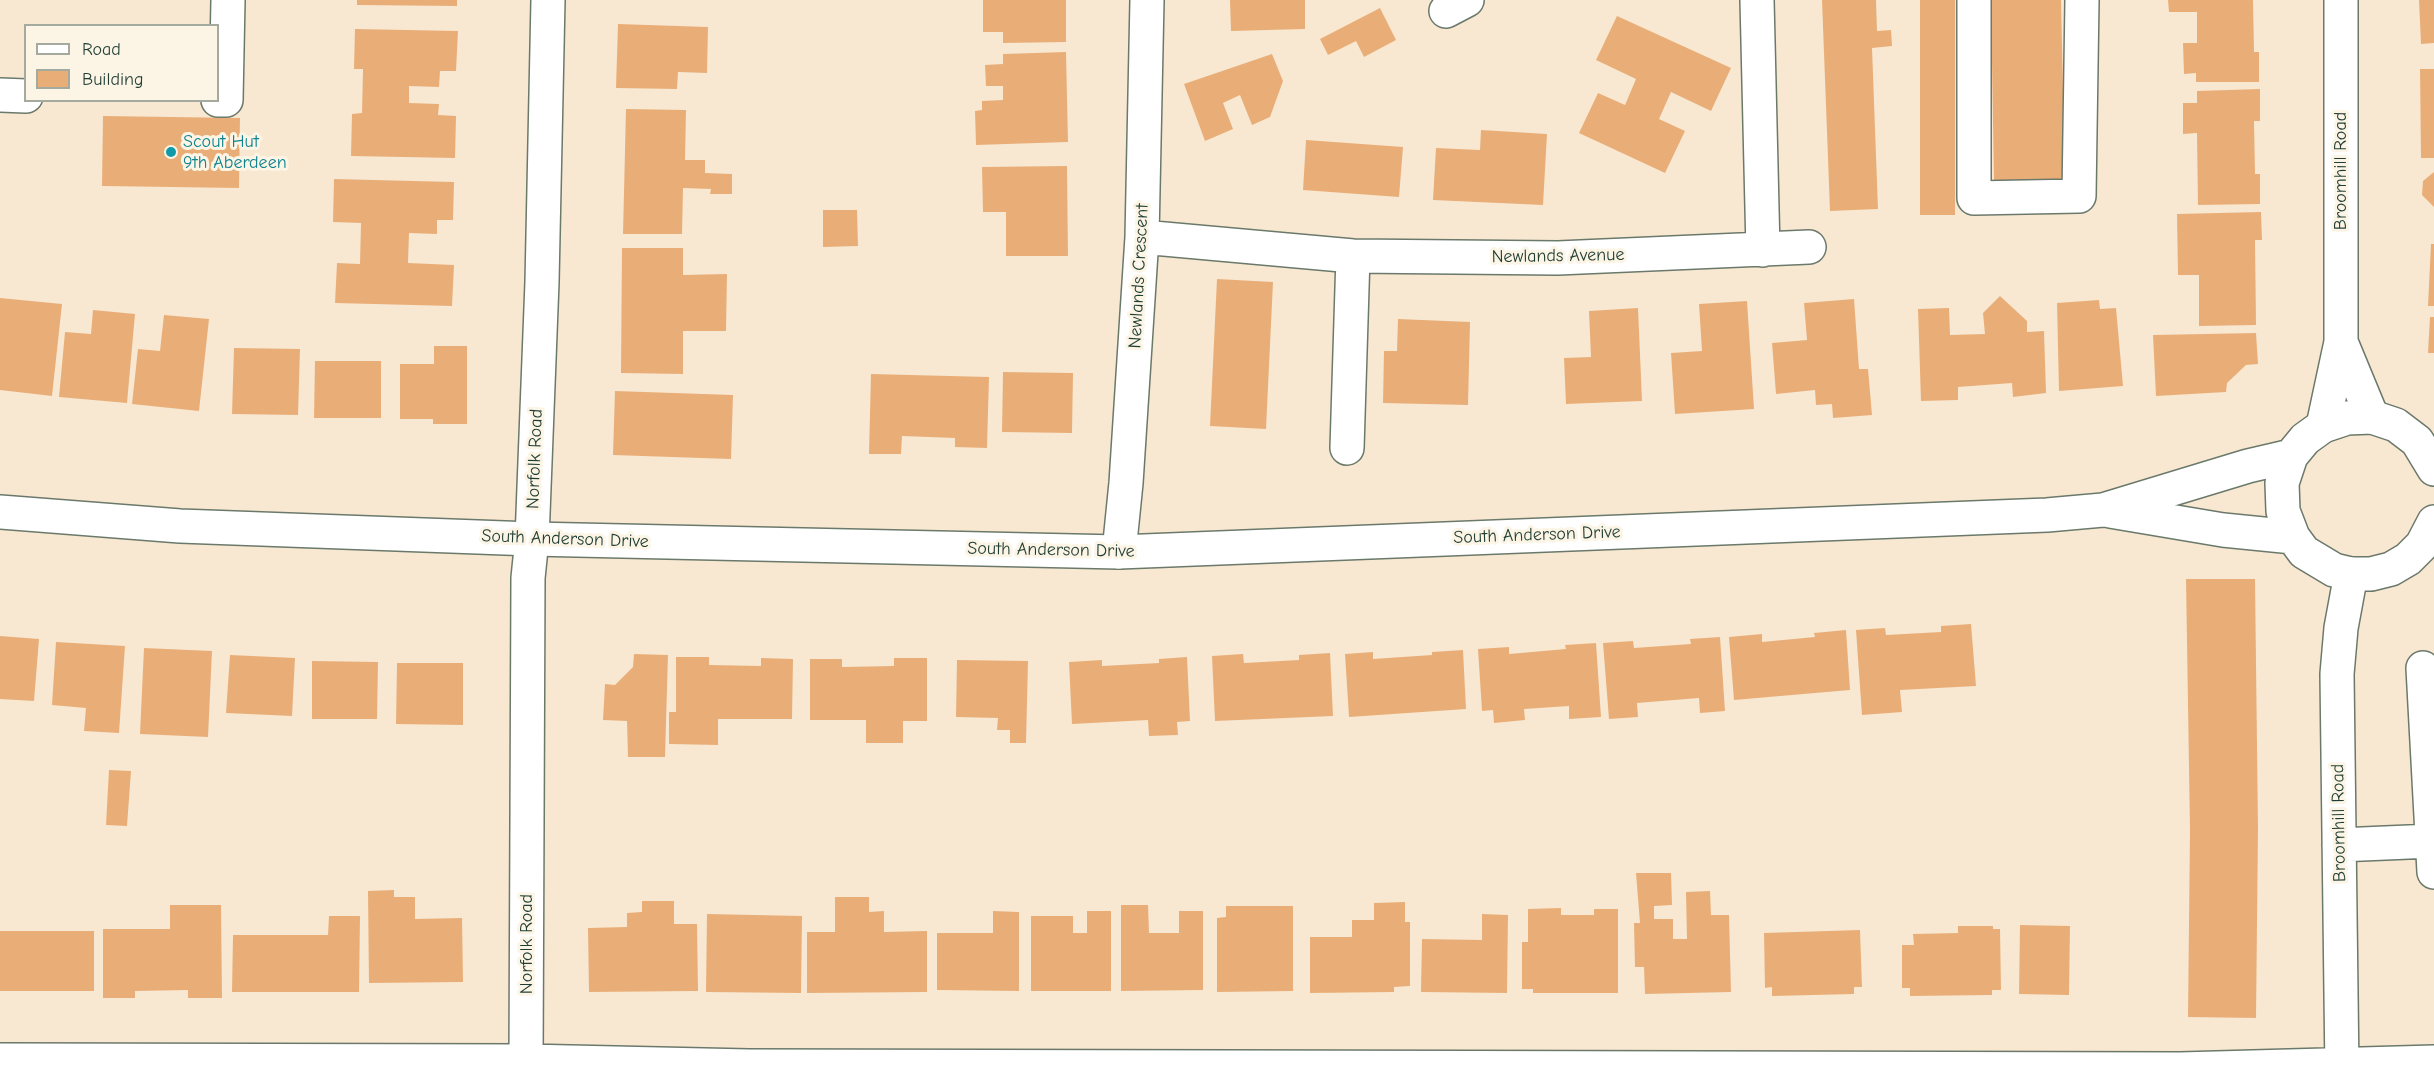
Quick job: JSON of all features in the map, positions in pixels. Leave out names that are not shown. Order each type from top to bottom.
[{"type":"street","points":[[219,100],[226,100],[228,0]]},
{"type":"street","name":"Norfolk Road","points":[[526,1061],[528,616],[548,0]]},
{"type":"street","name":"Newlands Crescent","points":[[1119,552],[1143,237],[1147,0]]},
{"type":"street","points":[[1757,0],[1763,250]]},
{"type":"street","points":[[1974,0],[1974,198],[2079,196],[2082,0]]},
{"type":"street","name":"Broomhill Road","points":[[2323,426],[2341,342],[2341,0]]},
{"type":"street","points":[[0,95],[24,96]]},
{"type":"street","name":"Newlands Avenue","points":[[1143,237],[1353,256],[1558,258],[1809,247]]},
{"type":"street","points":[[1347,448],[1353,256]]},
{"type":"street","name":"Broomhill Road","points":[[2341,342],[2372,417]]},
{"type":"street","points":[[2430,536],[2408,559],[2391,569],[2371,574],[2351,574],[2318,562],[2304,552],[2293,537],[2283,511],[2282,483],[2291,456],[2305,439],[2323,426],[2347,418],[2372,417],[2397,425],[2426,442],[2434,469]]},
{"type":"street","points":[[2103,510],[2248,466],[2291,456]]},
{"type":"street","points":[[2103,510],[2223,530],[2293,537]]},
{"type":"street","name":"South Anderson Drive","points":[[0,512],[180,526],[532,539],[1119,552],[2036,515],[2103,510]]},
{"type":"street","name":"Broomhill Road","points":[[2342,1069],[2337,674],[2341,628],[2351,574]]},
{"type":"street","points":[[2339,845],[2433,856],[2423,668]]},
{"type":"street","points":[[0,1060],[526,1061],[1011,1070],[2342,1069],[2434,1062]]},
{"type":"building","points":[[357,0],[457,0],[457,6],[357,5]]},
{"type":"building","points":[[983,0],[1066,0],[1066,42],[1003,43],[1003,32],[983,32]]},
{"type":"building","points":[[1230,0],[1305,0],[1305,29],[1231,31]]},
{"type":"building","points":[[1822,0],[1876,0],[1877,31],[1891,30],[1892,46],[1872,48],[1878,209],[1830,211]]},
{"type":"building","points":[[1920,0],[1955,0],[1955,215],[1920,215]]},
{"type":"building","points":[[1991,0],[2061,0],[2065,183],[1994,184]]},
{"type":"building","points":[[2168,0],[2253,0],[2254,52],[2259,52],[2259,82],[2196,82],[2196,73],[2184,74],[2183,43],[2197,43],[2197,12],[2169,12]]},
{"type":"building","points":[[2419,0],[2434,0],[2434,43],[2421,44]]},
{"type":"building","points":[[1380,8],[1396,40],[1364,57],[1356,41],[1328,55],[1320,39]]},
{"type":"building","points":[[1617,16],[1731,68],[1711,111],[1671,92],[1659,119],[1685,131],[1665,173],[1579,133],[1598,93],[1625,105],[1636,79],[1596,60]]},
{"type":"building","points":[[618,24],[708,27],[707,73],[678,72],[677,89],[616,88]]},
{"type":"building","points":[[355,29],[458,31],[456,71],[440,71],[439,87],[409,86],[409,103],[439,104],[438,115],[456,116],[455,158],[351,156],[352,114],[362,113],[363,69],[354,69]]},
{"type":"building","points":[[1066,52],[1068,142],[976,145],[975,111],[982,110],[982,101],[1003,100],[1003,86],[986,86],[985,65],[1003,64],[1003,54]]},
{"type":"building","points":[[1272,54],[1283,81],[1270,117],[1252,125],[1240,95],[1223,103],[1233,129],[1205,141],[1184,84]]},
{"type":"building","points":[[2420,69],[2434,69],[2434,158],[2421,158]]},
{"type":"building","points":[[2260,89],[2260,121],[2254,121],[2255,174],[2260,174],[2260,204],[2198,205],[2197,133],[2183,134],[2183,103],[2197,103],[2197,91]]},
{"type":"building","points":[[626,109],[686,110],[685,160],[705,160],[705,173],[732,174],[732,194],[710,194],[711,189],[683,188],[682,234],[623,234]]},
{"type":"building","name":"Scout Hut 9th Aberdeen","points":[[103,116],[240,118],[239,188],[102,186]]},
{"type":"building","points":[[1481,130],[1547,134],[1543,205],[1433,200],[1436,148],[1480,150]]},
{"type":"building","points":[[1306,140],[1403,147],[1399,197],[1303,190]]},
{"type":"building","points":[[1067,166],[1068,256],[1006,256],[1006,212],[983,212],[982,167]]},
{"type":"building","points":[[2434,172],[2434,207],[2422,195],[2423,181]]},
{"type":"building","points":[[334,179],[454,182],[453,220],[437,220],[437,234],[409,233],[408,263],[454,265],[452,306],[335,303],[337,263],[360,264],[361,223],[333,222]]},
{"type":"building","points":[[823,210],[857,210],[858,246],[823,247]]},
{"type":"building","points":[[2261,212],[2262,240],[2255,240],[2256,325],[2199,326],[2199,275],[2178,275],[2177,214]]},
{"type":"building","points":[[2431,244],[2434,244],[2434,306],[2428,306]]},
{"type":"building","points":[[622,248],[683,248],[683,275],[727,274],[726,331],[683,331],[683,374],[621,373]]},
{"type":"building","points":[[1217,279],[1273,282],[1266,429],[1210,426]]},
{"type":"building","points":[[2000,296],[2027,321],[2027,332],[2044,331],[2046,393],[2013,397],[2012,383],[1958,387],[1958,400],[1921,401],[1918,309],[1949,308],[1950,335],[1985,334],[1983,313]]},
{"type":"building","points":[[0,298],[62,304],[52,396],[0,390]]},
{"type":"building","points":[[1854,299],[1859,369],[1868,369],[1872,415],[1833,418],[1832,404],[1816,405],[1815,390],[1776,394],[1772,343],[1807,340],[1804,303]]},
{"type":"building","points":[[2099,300],[2100,309],[2116,308],[2123,386],[2059,391],[2057,303]]},
{"type":"building","points":[[1747,301],[1754,409],[1675,414],[1671,353],[1702,351],[1699,304]]},
{"type":"building","points":[[1638,308],[1642,401],[1566,404],[1564,358],[1591,357],[1589,311]]},
{"type":"building","points":[[93,310],[135,314],[127,403],[59,397],[65,332],[91,334]]},
{"type":"building","points":[[164,315],[209,319],[199,411],[132,404],[138,349],[160,351]]},
{"type":"building","points":[[2430,317],[2434,317],[2434,353],[2428,353]]},
{"type":"building","points":[[1398,319],[1470,322],[1468,405],[1383,403],[1384,351],[1397,351]]},
{"type":"building","points":[[2256,333],[2258,364],[2246,365],[2227,383],[2226,392],[2156,396],[2153,335]]},
{"type":"building","points":[[434,346],[467,346],[467,424],[433,424],[433,419],[400,419],[400,364],[434,364]]},
{"type":"building","points":[[234,348],[300,349],[298,415],[232,414]]},
{"type":"building","points":[[315,361],[381,361],[381,418],[314,418]]},
{"type":"building","points":[[1003,372],[1073,373],[1072,433],[1002,432]]},
{"type":"building","points":[[871,374],[989,377],[987,448],[955,447],[955,438],[902,436],[901,454],[869,454]]},
{"type":"building","points":[[615,391],[733,395],[731,459],[613,455]]},
{"type":"building","points":[[2186,579],[2255,579],[2258,829],[2256,1018],[2188,1017],[2190,830]]},
{"type":"building","points":[[1971,624],[1976,686],[1900,690],[1902,712],[1862,715],[1856,630],[1885,628],[1886,635],[1941,632],[1941,626]]},
{"type":"building","points":[[1846,630],[1850,690],[1734,700],[1729,637],[1762,634],[1762,642],[1815,637],[1814,633]]},
{"type":"building","points":[[0,636],[39,639],[34,701],[0,699]]},
{"type":"building","points":[[1720,637],[1725,711],[1700,713],[1699,698],[1637,703],[1638,717],[1609,719],[1603,643],[1633,641],[1634,648],[1691,644],[1690,639]]},
{"type":"building","points":[[56,642],[125,646],[119,733],[84,731],[86,708],[52,705]]},
{"type":"building","points":[[1596,643],[1601,717],[1569,719],[1569,706],[1524,709],[1525,720],[1494,723],[1493,710],[1482,711],[1478,649],[1509,647],[1509,654],[1566,649],[1565,645]]},
{"type":"building","points":[[144,648],[212,651],[208,737],[140,734]]},
{"type":"building","points":[[1463,650],[1466,709],[1349,717],[1345,654],[1373,652],[1373,659],[1432,655],[1432,652]]},
{"type":"building","points":[[1330,653],[1333,716],[1215,721],[1212,656],[1243,654],[1244,663],[1299,660],[1299,655]]},
{"type":"building","points":[[634,654],[668,655],[665,757],[628,757],[627,721],[603,720],[605,684],[615,685],[633,667]]},
{"type":"building","points":[[230,655],[295,658],[292,716],[226,713]]},
{"type":"building","points":[[676,657],[709,657],[709,665],[761,666],[761,658],[793,659],[792,719],[718,719],[718,745],[669,744],[669,712],[676,712]]},
{"type":"building","points":[[1187,657],[1190,721],[1177,722],[1178,735],[1149,736],[1148,720],[1072,724],[1069,662],[1102,660],[1102,666],[1159,663],[1159,659]]},
{"type":"building","points":[[894,658],[927,658],[927,721],[903,721],[903,743],[866,743],[866,720],[810,720],[810,659],[842,659],[842,667],[894,666]]},
{"type":"building","points":[[957,660],[1028,661],[1026,743],[1010,743],[1010,730],[997,730],[998,718],[956,717]]},
{"type":"building","points":[[312,661],[378,662],[377,719],[312,719]]},
{"type":"building","points":[[397,663],[463,663],[463,725],[396,724]]},
{"type":"building","points":[[109,770],[131,771],[127,826],[106,825]]},
{"type":"building","points":[[1636,873],[1671,873],[1672,905],[1654,906],[1654,919],[1673,919],[1673,939],[1687,939],[1686,892],[1710,891],[1711,915],[1729,915],[1731,992],[1645,994],[1644,967],[1635,967],[1634,923],[1640,923]]},
{"type":"building","points":[[394,890],[394,897],[415,897],[415,919],[462,918],[463,982],[369,983],[368,891]]},
{"type":"building","points":[[835,897],[869,897],[869,912],[884,911],[884,932],[927,931],[927,992],[807,993],[807,932],[835,932]]},
{"type":"building","points":[[642,901],[674,901],[674,924],[697,924],[698,991],[589,992],[588,928],[627,927],[627,913],[642,912]]},
{"type":"building","points":[[1405,902],[1405,922],[1410,922],[1410,986],[1394,987],[1394,992],[1310,993],[1310,937],[1352,937],[1352,920],[1374,920],[1374,903]]},
{"type":"building","points":[[170,905],[221,905],[222,998],[188,998],[188,990],[135,991],[135,998],[103,998],[103,929],[170,929]]},
{"type":"building","points":[[1121,905],[1148,905],[1149,933],[1179,933],[1179,911],[1203,911],[1203,990],[1121,991]]},
{"type":"building","points":[[1226,906],[1293,906],[1293,991],[1217,992],[1217,918],[1226,917]]},
{"type":"building","points":[[1561,908],[1561,915],[1594,915],[1594,909],[1618,909],[1618,993],[1533,993],[1533,989],[1522,989],[1522,942],[1528,942],[1528,909]]},
{"type":"building","points":[[993,911],[1019,912],[1019,991],[937,990],[937,933],[993,933]]},
{"type":"building","points":[[1087,911],[1111,911],[1111,991],[1031,991],[1031,916],[1073,916],[1073,933],[1087,933]]},
{"type":"building","points":[[707,914],[802,916],[801,993],[706,992]]},
{"type":"building","points":[[1482,914],[1508,915],[1507,993],[1421,992],[1422,939],[1482,940]]},
{"type":"building","points":[[329,916],[360,916],[359,992],[232,992],[233,935],[328,935]]},
{"type":"building","points":[[2020,925],[2070,926],[2069,995],[2019,994]]},
{"type":"building","points":[[1958,926],[1993,926],[1993,929],[2000,929],[2001,990],[1992,990],[1992,995],[1910,996],[1910,988],[1902,988],[1902,945],[1914,945],[1913,934],[1958,933]]},
{"type":"building","points":[[1860,930],[1862,987],[1854,987],[1854,994],[1772,996],[1772,987],[1765,988],[1764,933]]},
{"type":"building","points":[[0,931],[94,931],[94,991],[0,991]]},
{"type":"place","name":"Scout Hut 9th Aberdeen","points":[[171,152]]}]
